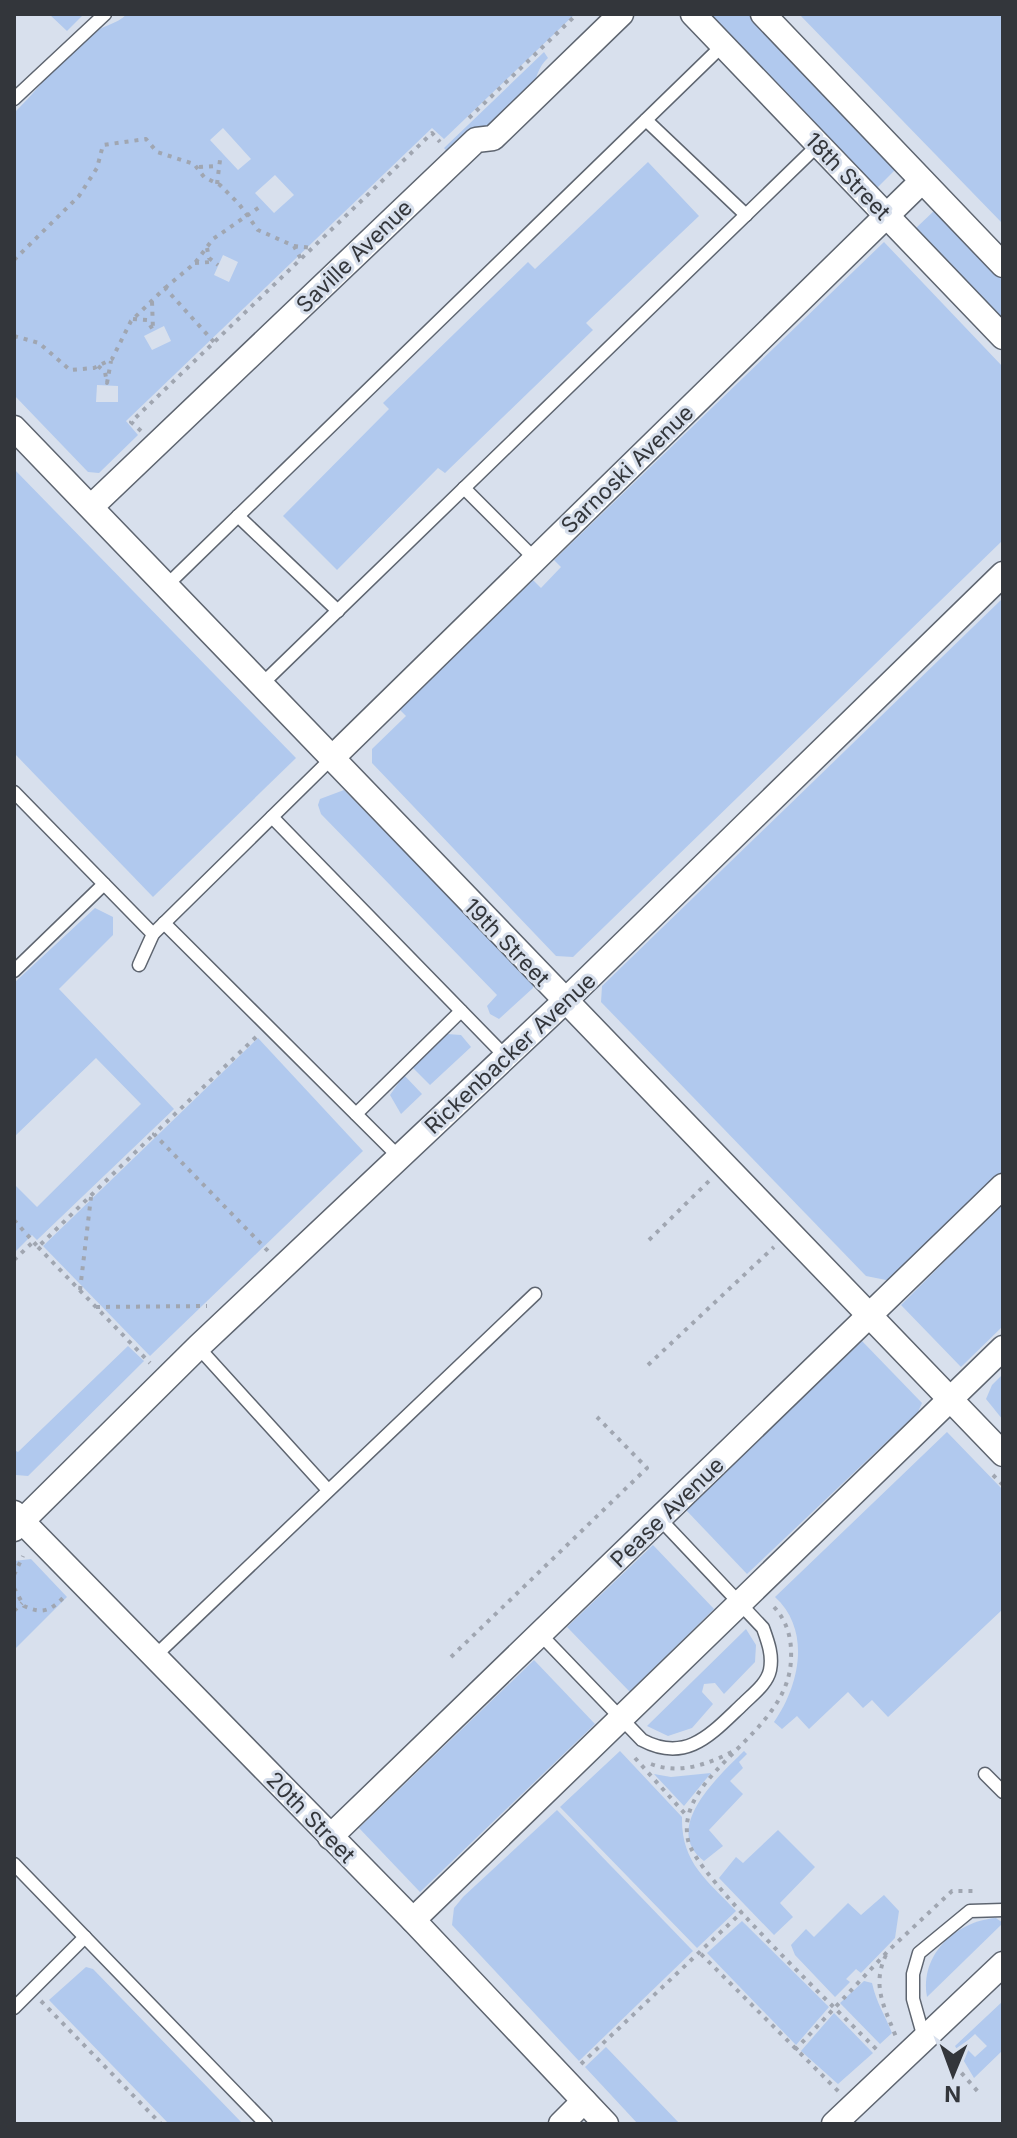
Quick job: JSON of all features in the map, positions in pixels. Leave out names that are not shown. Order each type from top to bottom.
[{"type":"street","name":"Saville Avenue","points":[[91,507],[476,140],[493,138],[621,14]]},
{"type":"street","name":"18th Street","points":[[693,14],[1003,337]]},
{"type":"street","points":[[763,14],[1003,265]]},
{"type":"street","name":"Sarnoski Avenue","points":[[332,758],[922,181]]},
{"type":"street","name":"19th Street","points":[[14,428],[564,1002],[871,1312],[1003,1454]]},
{"type":"street","name":"Rickenbacker Avenue","points":[[17,1521],[564,1002],[1003,574]]},
{"type":"street","name":"Pease Avenue","points":[[330,1837],[1003,1186]]},
{"type":"street","points":[[413,1920],[1003,1348]]},
{"type":"street","name":"20th Street","points":[[17,1521],[81,1581],[413,1920],[606,2124]]},
{"type":"street","points":[[834,2124],[1003,1964]]},
{"type":"street","points":[[561,2124],[584,2101]]},
{"type":"lane","points":[[14,99],[105,14]]},
{"type":"lane","points":[[166,586],[723,45]]},
{"type":"lane","points":[[646,120],[746,215]]},
{"type":"lane","points":[[261,685],[818,145]]},
{"type":"lane","points":[[464,488],[535,559]]},
{"type":"lane","points":[[238,516],[338,611]]},
{"type":"lane","points":[[139,965],[153,934],[332,758]]},
{"type":"lane","points":[[14,792],[153,934]]},
{"type":"lane","points":[[272,817],[506,1057]]},
{"type":"lane","points":[[14,971],[104,884]]},
{"type":"lane","points":[[164,923],[399,1157]]},
{"type":"lane","points":[[356,1114],[461,1011]]},
{"type":"lane","points":[[155,1656],[535,1294]]},
{"type":"lane","points":[[198,1347],[328,1490]]},
{"type":"lane","points":[[541,1635],[642,1740],[658,1749],[678,1749],[710,1735],[762,1686],[770,1672],[771,1649],[763,1628],[660,1519]]},
{"type":"lane","points":[[985,1774],[1003,1792]]},
{"type":"lane","points":[[14,1864],[266,2124]]},
{"type":"lane","points":[[924,2038],[913,1999],[913,1974],[919,1953],[970,1911],[1003,1910]]},
{"type":"lane","points":[[14,2008],[85,1937]]},
{"type":"path","points":[[465,123],[577,14]]},
{"type":"path","points":[[134,443],[144,434],[131,422],[432,133],[442,144]]},
{"type":"path","points":[[14,260],[79,196],[97,168],[103,145],[146,139],[157,152],[188,159],[204,177],[217,184],[258,230],[294,246],[313,248]]},
{"type":"path","points":[[217,184],[216,166],[220,160]]},
{"type":"path","points":[[197,167],[216,166]]},
{"type":"path","points":[[98,366],[105,372],[107,383],[112,359],[133,319],[195,263],[221,232],[261,206]]},
{"type":"path","points":[[294,246],[301,259]]},
{"type":"path","points":[[207,247],[211,262]]},
{"type":"path","points":[[195,263],[218,265]]},
{"type":"path","points":[[165,288],[214,342]]},
{"type":"path","points":[[133,319],[147,320],[153,330],[152,299]]},
{"type":"path","points":[[14,336],[39,343],[70,370],[98,366],[112,359]]},
{"type":"path","points":[[38,1247],[268,1026]]},
{"type":"path","points":[[154,1134],[283,1267]]},
{"type":"path","points":[[649,1240],[711,1179]]},
{"type":"path","points":[[80,1290],[92,1195]]},
{"type":"path","points":[[14,1220],[166,1379]]},
{"type":"path","points":[[14,1260],[34,1241]]},
{"type":"path","points":[[648,1365],[776,1245]]},
{"type":"path","points":[[96,1307],[242,1306]]},
{"type":"path","points":[[451,1657],[647,1468],[597,1417]]},
{"type":"path","points":[[14,1588],[22,1603],[33,1610],[51,1610],[81,1581]]},
{"type":"path","points":[[14,1611],[22,1603]]},
{"type":"path","points":[[774,1607],[782,1616],[792,1643],[791,1668],[781,1702],[689,1806],[688,1843],[696,1860],[742,1912],[880,2054]]},
{"type":"path","points":[[635,1758],[687,1816]]},
{"type":"path","points":[[795,2050],[888,1951],[952,1891],[977,1891]]},
{"type":"path","points":[[581,2064],[742,1912]]},
{"type":"path","points":[[888,1951],[878,1975],[879,1991],[897,2039]]},
{"type":"path","points":[[700,1954],[840,2094]]},
{"type":"path","points":[[31,1990],[161,2124]]},
{"type":"path","points":[[935,2062],[944,2053],[980,2094]]},
{"type":"shaded area","points":[[49,14],[84,14],[67,31]]},
{"type":"shaded area","points":[[127,14],[575,14],[444,139],[432,128],[126,421],[138,435],[99,473],[88,472],[14,395],[14,113],[80,43],[94,32]],"holes":[[[223,128],[251,159],[238,170],[210,140]],[[275,175],[294,195],[274,213],[255,193]],[[223,255],[238,262],[229,282],[214,275]],[[164,326],[171,341],[152,350],[144,336]],[[97,385],[118,386],[118,402],[96,402]]]},
{"type":"shaded area","points":[[709,14],[750,14],[897,168],[876,189]]},
{"type":"shaded area","points":[[799,14],[1003,14],[1003,224]]},
{"type":"shaded area","points":[[544,52],[548,58],[520,106],[492,130],[449,154],[444,148]]},
{"type":"shaded area","points":[[648,162],[699,216],[586,323],[593,330],[445,473],[438,468],[337,570],[283,516],[389,409],[383,403],[528,262],[535,269]]},
{"type":"shaded area","points":[[936,209],[1003,279],[1003,320],[915,229]]},
{"type":"shaded area","points":[[884,242],[1003,367],[1003,540],[573,957],[556,956],[372,763],[372,749],[406,716],[398,708],[533,580],[541,588],[561,567],[554,560]]},
{"type":"shaded area","points":[[14,469],[296,758],[153,897],[14,753]]},
{"type":"shaded area","points":[[1003,598],[1003,1172],[891,1281],[866,1276],[601,1002],[602,986]]},
{"type":"shaded area","points":[[344,790],[533,983],[533,988],[499,1019],[490,1014],[487,1006],[497,995],[321,814],[320,799]]},
{"type":"shaded area","points":[[95,908],[113,917],[113,935],[59,989],[174,1109],[37,1240],[32,1235],[14,1253],[14,1184],[37,1207],[141,1104],[96,1058],[14,1137],[14,983]]},
{"type":"shaded area","points":[[447,1034],[461,1035],[471,1047],[430,1085],[412,1067]]},
{"type":"shaded area","points":[[258,1038],[363,1151],[150,1356],[43,1246]]},
{"type":"shaded area","points":[[404,1075],[422,1094],[401,1114],[390,1095]]},
{"type":"shaded area","points":[[1003,1203],[1003,1326],[961,1367],[901,1305]]},
{"type":"shaded area","points":[[862,1341],[922,1403],[918,1412],[747,1574],[686,1510]]},
{"type":"shaded area","points":[[128,1346],[144,1361],[28,1476],[16,1475],[14,1450],[18,1452]]},
{"type":"shaded area","points":[[1003,1374],[1003,1420],[986,1399],[992,1385]]},
{"type":"shaded area","points":[[947,1432],[1003,1490],[1003,1609],[888,1717],[872,1700],[863,1708],[848,1692],[809,1729],[797,1716],[782,1729],[774,1722],[795,1676],[798,1642],[787,1611],[775,1597]]},
{"type":"shaded area","points":[[653,1545],[714,1609],[630,1692],[567,1627]]},
{"type":"shaded area","points":[[31,1559],[67,1597],[14,1650],[14,1561]]},
{"type":"shaded area","points":[[746,1629],[756,1645],[755,1662],[724,1694],[715,1683],[704,1684],[702,1692],[713,1704],[692,1728],[668,1736],[647,1726]]},
{"type":"shaded area","points":[[534,1660],[595,1724],[420,1892],[359,1828]]},
{"type":"shaded area","points":[[620,1751],[682,1817],[691,1859],[736,1911],[697,1948],[560,1807]]},
{"type":"shaded area","points":[[744,1751],[747,1754],[739,1762],[743,1768],[730,1781],[743,1794],[709,1830],[723,1846],[704,1861],[692,1848],[688,1833],[691,1818],[710,1787]]},
{"type":"shaded area","points":[[711,1773],[684,1806],[654,1774],[671,1777]]},
{"type":"shaded area","points":[[557,1810],[693,1951],[579,2061],[452,1925],[454,1908],[463,1897]]},
{"type":"shaded area","points":[[778,1830],[815,1867],[780,1903],[793,1917],[774,1935],[719,1878],[736,1857],[743,1863]]},
{"type":"shaded area","points":[[884,1895],[899,1911],[895,1938],[861,1973],[856,1969],[846,1979],[850,1982],[835,1997],[795,1955],[791,1945],[806,1929],[814,1937],[848,1903],[861,1915]]},
{"type":"shaded area","points":[[996,1918],[1003,1923],[927,1997],[929,1967],[944,1943],[967,1926]]},
{"type":"shaded area","points":[[742,1921],[829,2007],[796,2045],[707,1953]]},
{"type":"shaded area","points":[[86,1967],[93,1969],[243,2124],[169,2124],[49,2000]]},
{"type":"shaded area","points":[[864,1981],[872,1983],[892,2033],[880,2044],[840,2003]]},
{"type":"shaded area","points":[[1003,2001],[1003,2050],[974,2078],[955,2046]],"holes":[[[975,2034],[987,2046],[975,2057],[963,2045]]]},
{"type":"shaded area","points":[[834,2013],[873,2053],[838,2084],[801,2051]]},
{"type":"shaded area","points":[[606,2047],[680,2124],[638,2124],[585,2067]]}]
